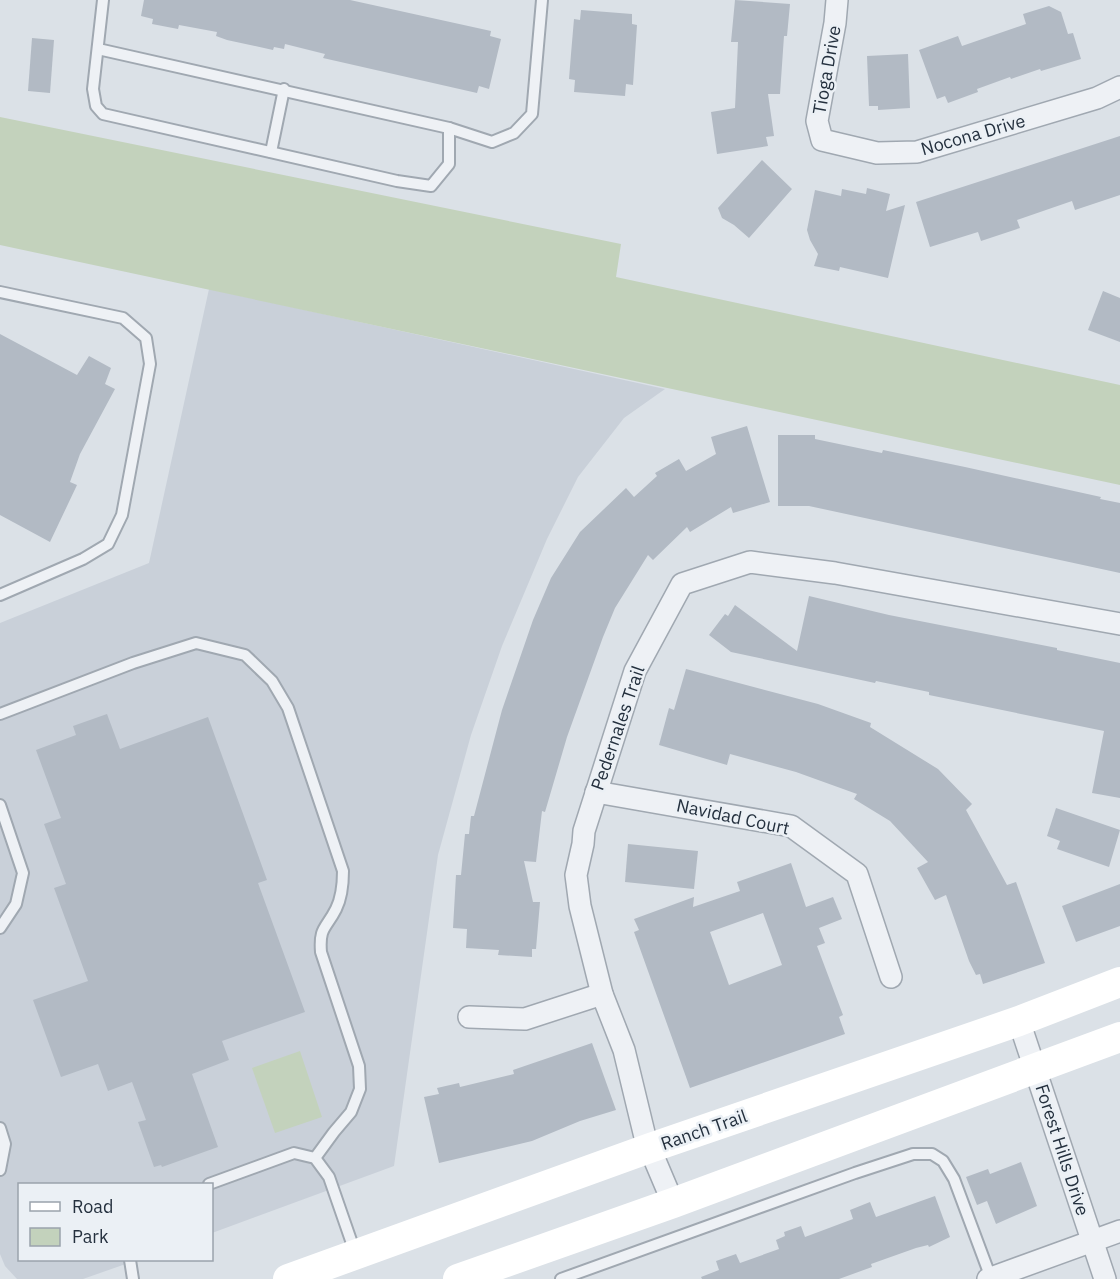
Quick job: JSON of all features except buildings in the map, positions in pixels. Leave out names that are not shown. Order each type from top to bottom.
[{"type":"main road","name":"Ranch Trail","points":[[288,1279],[355,1267],[650,1148],[1019,1021],[1120,982]]},
{"type":"main road","points":[[458,1279],[673,1203],[1120,1037]]},
{"type":"street","name":"Tioga Drive","points":[[822,140],[817,121],[836,23],[837,0]]},
{"type":"street","name":"Nocona Drive","points":[[822,140],[877,153],[917,152],[1097,98],[1120,87]]},
{"type":"street","name":"Pedernales Trail","points":[[673,1203],[645,1137],[624,1050],[602,994],[580,906],[576,875],[584,831],[635,671],[682,584],[750,562],[835,573],[1120,624]]},
{"type":"street","name":"Navidad Court","points":[[596,792],[791,826],[857,874],[891,977]]},
{"type":"street","points":[[469,1017],[525,1018],[602,994]]},
{"type":"street","name":"Forest Hills Drive","points":[[1019,1021],[1105,1279]]},
{"type":"street","points":[[989,1279],[1120,1232]]},
{"type":"lane","points":[[103,0],[93,89],[96,106],[103,114],[271,153],[431,186],[449,164],[449,128]]},
{"type":"lane","points":[[98,49],[284,89],[449,128],[492,142],[514,133],[532,114],[542,0]]},
{"type":"lane","points":[[271,153],[284,89]]},
{"type":"lane","points":[[0,292],[123,318],[146,338],[150,364],[122,515],[108,544],[83,559],[0,595]]},
{"type":"lane","points":[[0,714],[133,663],[196,643],[245,655],[272,681],[288,708],[344,872],[342,892],[320,938],[321,952],[359,1066],[360,1089],[351,1112],[315,1158]]},
{"type":"lane","points":[[0,805],[23,873],[16,904],[0,928]]},
{"type":"lane","points":[[0,1128],[5,1144],[0,1170]]},
{"type":"lane","points":[[213,1183],[294,1153],[315,1158],[329,1177],[355,1267]]},
{"type":"lane","points":[[561,1279],[913,1154],[932,1154],[944,1161],[954,1179],[989,1279]]},
{"type":"lane","points":[[130,1261],[133,1279]]},
{"type":"shaded area","points":[[209,289],[665,389],[624,418],[578,477],[547,539],[502,646],[471,735],[438,855],[394,1166],[213,1233],[213,1183],[18,1183],[18,1261],[134,1261],[83,1279],[17,1279],[5,1266],[0,1254],[0,623],[149,563]]},
{"type":"green space","points":[[0,117],[621,244],[616,277],[1120,385],[1120,485],[0,245]]},
{"type":"green space","points":[[300,1051],[322,1117],[275,1133],[252,1068]]}]
